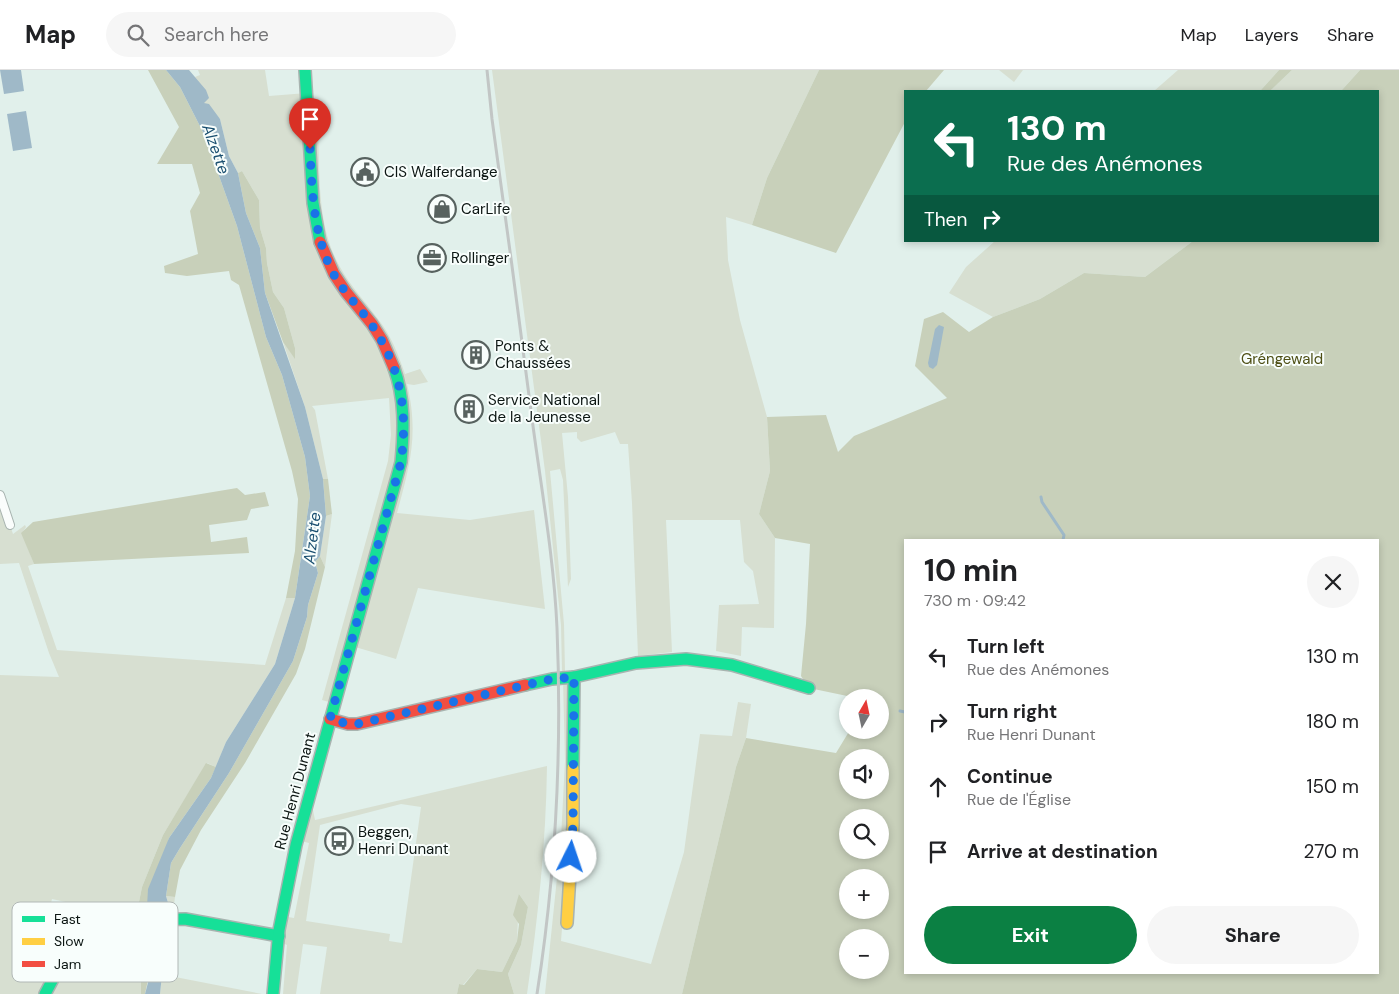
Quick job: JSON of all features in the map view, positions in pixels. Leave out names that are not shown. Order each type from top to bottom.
[{"type":"street","name":"Rue Henri Dunant","points":[[274,994],[278,936],[296,840],[388,512],[401,462],[405,434],[404,405],[398,377],[387,350],[371,323],[348,296],[332,270],[320,240],[312,199],[305,70]]},
{"type":"street","points":[[0,495],[10,525]]},
{"type":"street","points":[[330,719],[348,724],[357,724],[552,679],[574,677],[636,663],[661,660],[686,659],[732,664],[809,688]]},
{"type":"street","points":[[567,923],[573,825],[574,677]]},
{"type":"street","points":[[178,918],[278,936]]},
{"type":"street","points":[[45,994],[51,982]]},
{"type":"shaded area","points":[[198,70],[265,70],[269,96],[307,93],[309,133],[318,132],[323,219],[333,252],[349,281],[387,332],[405,374],[420,369],[428,382],[414,385],[407,384],[411,402],[413,434],[406,480],[397,513],[470,520],[534,510],[545,609],[418,588],[396,659],[345,644],[329,702],[322,700],[388,461],[391,435],[389,398],[312,406],[315,410],[328,479],[323,479],[305,407],[283,342],[295,358],[295,348],[284,308],[273,292],[266,248],[260,228],[259,200],[242,171],[238,173],[229,156],[220,119],[204,103],[195,77],[200,75]]},
{"type":"shaded area","points":[[492,70],[819,70],[767,178],[752,225],[726,217],[728,260],[740,320],[767,417],[770,471],[759,514],[775,538],[774,628],[742,627],[741,656],[716,651],[719,605],[759,604],[753,571],[744,562],[740,520],[666,520],[672,652],[638,656],[628,444],[620,444],[615,432],[581,442],[577,438],[577,432],[562,433],[568,497],[571,579],[568,587],[563,480],[560,469],[550,471],[564,624],[565,671],[562,672],[561,625],[545,471]]},
{"type":"shaded area","points":[[999,70],[1023,70],[1014,82]]},
{"type":"shaded area","points":[[1178,70],[1279,70],[1261,90],[1155,90]]},
{"type":"shaded area","points":[[1292,70],[1360,70],[1342,90],[1271,90]]},
{"type":"shaded area","points":[[994,242],[1192,242],[1145,277],[1084,273],[1040,299],[993,317],[949,293],[966,267]]},
{"type":"shaded area","points":[[0,495],[13,534],[25,525],[26,527],[22,533],[34,564],[28,566],[57,650],[265,665],[286,598],[295,598],[275,664],[226,742],[216,767],[207,763],[163,835],[142,887],[139,902],[66,902],[52,899],[51,902],[12,902],[12,982],[141,982],[141,994],[0,994],[0,675],[59,677],[19,563],[0,564]]},
{"type":"shaded area","points":[[332,514],[325,567],[320,556],[326,516]]},
{"type":"shaded area","points":[[563,680],[570,686],[569,841],[561,941],[651,964],[684,852],[700,734],[732,736],[738,702],[751,704],[746,738],[736,767],[682,994],[545,994],[561,839],[565,761]]},
{"type":"shaded area","points":[[547,766],[541,880],[527,994],[514,994],[508,974],[521,945],[528,907],[519,894],[517,941],[502,972],[477,969],[463,985],[459,984],[457,994],[320,994],[327,947],[303,944],[296,994],[283,994],[287,945],[278,941],[282,916],[294,918],[309,843],[297,840],[305,808],[313,810],[315,820]],"holes":[[[401,804],[421,807],[402,943],[389,941],[390,934],[306,921],[320,825]]]},
{"type":"shaded area","points":[[166,896],[175,897],[174,902],[168,902]]},
{"type":"shaded area","points":[[178,913],[267,928],[266,940],[185,923],[178,924]]},
{"type":"shaded area","points":[[178,978],[262,994],[160,994],[161,982],[178,982]]},
{"type":"green space","points":[[148,70],[166,70],[180,87],[204,134],[237,226],[266,337],[282,375],[305,457],[310,496],[295,598],[286,598],[295,551],[298,499],[292,471],[239,285],[231,280],[229,271],[187,276],[165,273],[164,266],[198,254],[190,211],[200,193],[192,164],[157,164],[179,127]]},
{"type":"green space","points":[[819,70],[944,70],[927,90],[904,90],[904,124],[836,253],[752,225],[767,178]]},
{"type":"green space","points":[[1279,70],[1292,70],[1271,90],[1261,90]]},
{"type":"green space","name":"Gréngewald","points":[[1360,70],[1399,70],[1399,994],[682,994],[736,767],[746,738],[836,753],[845,739],[889,739],[889,689],[839,689],[839,694],[809,688],[801,676],[810,544],[775,538],[759,514],[770,471],[767,417],[826,415],[838,452],[854,436],[947,398],[915,366],[924,319],[943,312],[969,332],[993,317],[1040,299],[1084,273],[1145,277],[1192,242],[1379,242],[1379,90],[1342,90]]},
{"type":"green space","points":[[242,171],[259,200],[260,228],[266,248],[273,292],[284,308],[295,348],[295,359],[283,342],[265,293],[260,248],[246,213],[238,173]]},
{"type":"green space","points":[[323,479],[328,479],[332,514],[326,516]]},
{"type":"green space","points":[[237,488],[245,495],[265,492],[269,506],[251,509],[247,520],[209,525],[211,542],[247,537],[249,553],[34,564],[21,533],[33,522]]},
{"type":"green space","points":[[320,556],[325,567],[305,649],[296,674],[245,763],[201,830],[180,870],[175,897],[166,896],[171,863],[229,773],[293,661],[318,573],[315,562]]},
{"type":"green space","points":[[206,763],[216,767],[211,778],[169,838],[152,902],[139,902],[142,887],[163,835]]},
{"type":"green space","points":[[519,894],[528,907],[521,945],[508,974],[514,994],[457,994],[459,984],[464,985],[477,969],[502,972],[517,941],[519,924],[513,915]]},
{"type":"green space","points":[[141,982],[148,982],[145,994],[141,994]]},
{"type":"water","points":[[0,70],[21,70],[24,91],[4,94]]},
{"type":"water","name":"Alzette","points":[[166,70],[189,70],[206,90],[209,98],[204,103],[209,104],[220,119],[229,156],[238,173],[246,213],[260,248],[265,293],[305,407],[323,479],[326,516],[320,556],[315,562],[318,573],[293,661],[229,773],[171,863],[166,896],[168,902],[147,902],[148,889],[169,838],[211,778],[226,742],[275,664],[295,598],[310,496],[305,457],[282,375],[266,337],[237,226],[204,134],[180,87]]},
{"type":"water","points":[[26,111],[32,148],[13,151],[7,114]]},
{"type":"water","points":[[939,325],[944,327],[937,365],[933,369],[929,367],[928,363],[935,329]]},
{"type":"water","name":"Alzette","points":[[148,982],[161,982],[160,994],[145,994]]},
{"type":"waterway","points":[[1041,497],[1042,502],[1064,535],[1063,539]]},
{"type":"waterway","points":[[900,711],[904,712]]},
{"type":"railway","points":[[487,70],[550,552],[557,628],[559,720],[556,811],[549,903],[537,994]]},
{"type":"traffic: fast","points":[[305,70],[313,203],[320,242]]},
{"type":"traffic: fast","points":[[273,994],[279,930],[296,845],[401,462],[403,415],[398,379],[394,368]]},
{"type":"traffic: fast","points":[[525,685],[552,679],[574,677],[636,663],[686,659],[732,665],[809,688]]},
{"type":"traffic: fast","points":[[573,768],[574,677]]},
{"type":"traffic: fast","points":[[178,919],[279,936]]},
{"type":"traffic: fast","points":[[45,994],[51,982]]},
{"type":"traffic: slow","points":[[567,923],[573,825],[573,768]]},
{"type":"traffic: jam","points":[[320,242],[334,274],[372,324],[382,340],[394,368]]},
{"type":"traffic: jam","points":[[330,719],[348,724],[357,724],[525,685]]},
{"type":"place","name":"CIS Walferdange","points":[[365,172]]},
{"type":"place","name":"CarLife","points":[[442,209]]},
{"type":"place","name":"Rollinger","points":[[432,258]]},
{"type":"place","name":"Ponts & Chaussées","points":[[476,355]]},
{"type":"place","name":"Service National de la Jeunesse","points":[[469,409]]},
{"type":"place","name":"Beggen, Henri Dunant","points":[[339,841]]},
{"type":"route","points":[[310,149],[312,199],[322,248],[332,270],[348,296],[371,323],[387,350],[398,377],[404,405],[405,434],[401,462],[330,719],[348,724],[357,724],[552,679],[574,677],[571,857]]}]
